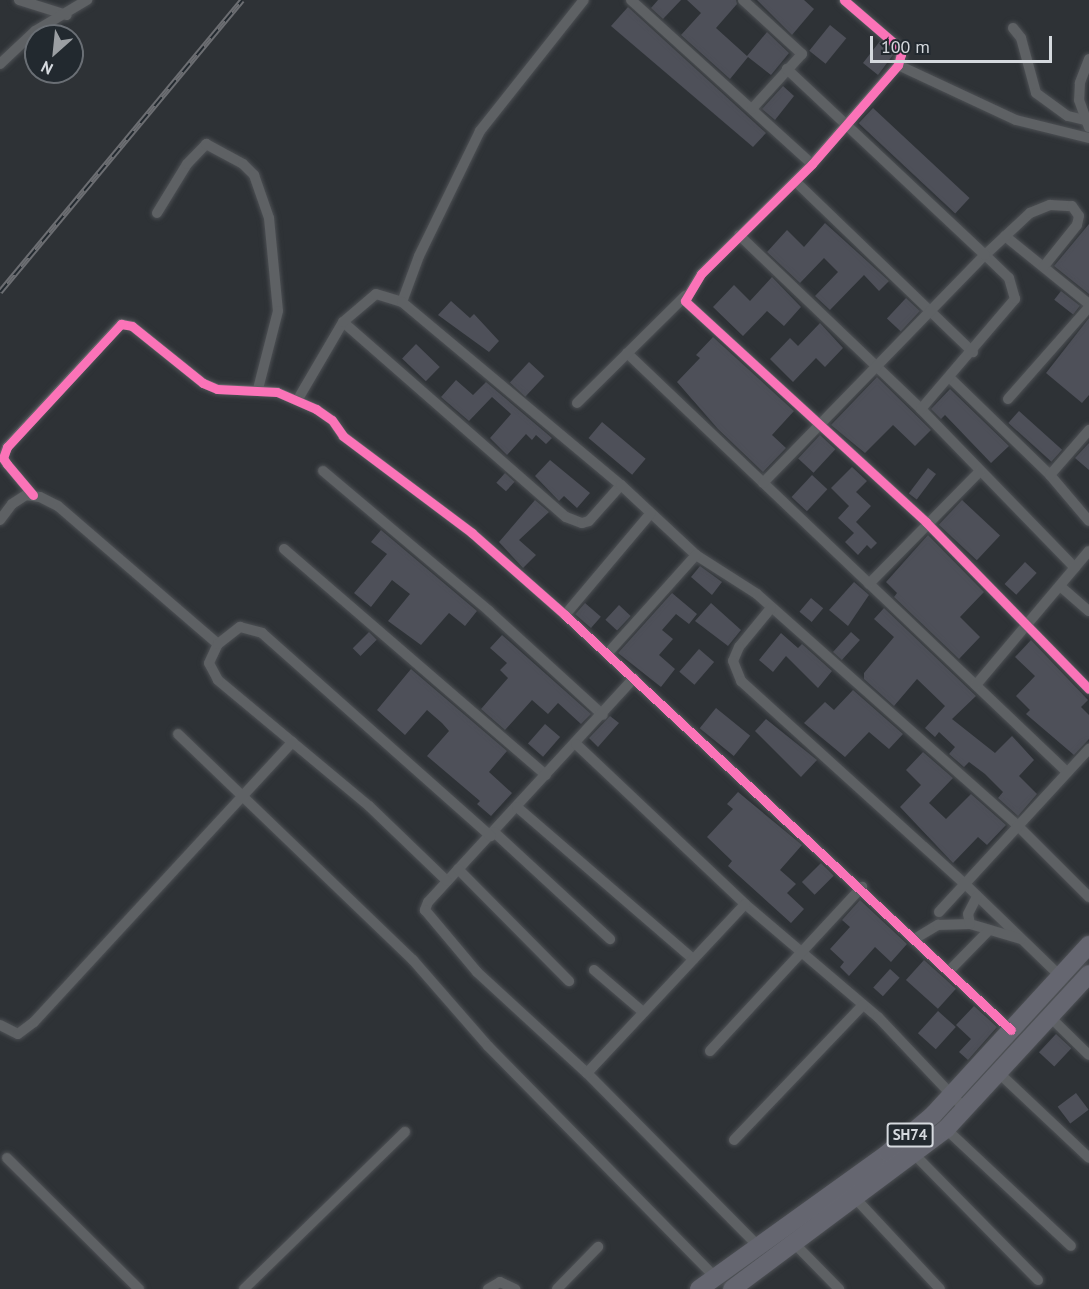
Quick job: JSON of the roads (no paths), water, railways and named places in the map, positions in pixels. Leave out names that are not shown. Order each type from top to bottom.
[{"type":"main road","name":"SH74","points":[[699,1289],[722,1283],[760,1248],[888,1153],[951,1094],[1089,945]]},
{"type":"main road","name":"SH74","points":[[732,1289],[916,1156],[946,1130],[967,1111],[1089,974]]},
{"type":"street","points":[[19,0],[67,15]]},
{"type":"street","points":[[0,64],[35,31],[67,15],[87,0]]},
{"type":"street","points":[[402,302],[418,256],[480,131],[584,0]]},
{"type":"street","points":[[631,0],[812,164]]},
{"type":"street","points":[[743,0],[802,54],[752,109]]},
{"type":"street","points":[[577,403],[686,295],[739,235],[812,164],[898,65],[901,54],[895,44],[844,0]]},
{"type":"street","points":[[1013,28],[1021,38],[1036,93],[1068,116],[1087,124]]},
{"type":"street","points":[[1087,124],[1079,100],[1080,83],[1089,59]]},
{"type":"street","points":[[898,65],[1016,120],[1089,138]]},
{"type":"street","points":[[787,69],[848,124],[1008,278],[1015,299],[973,352],[921,409]]},
{"type":"street","points":[[157,213],[187,164],[206,144],[243,164],[254,175],[269,218],[278,311],[258,390]]},
{"type":"street","points":[[795,181],[973,352]]},
{"type":"street","points":[[764,483],[985,255],[1030,213],[1050,205],[1072,206],[1079,216],[1077,225],[1044,266]]},
{"type":"street","points":[[739,235],[921,409],[979,472],[1075,568]]},
{"type":"street","points":[[1005,236],[1044,266],[1089,306],[1008,399]]},
{"type":"street","points":[[298,399],[343,322],[376,294],[402,302],[621,486],[696,555],[771,608],[1017,825],[1089,897]]},
{"type":"street","points":[[686,295],[690,308],[820,423],[926,522],[1030,625],[1089,689]]},
{"type":"street","points":[[343,322],[566,517],[582,523],[589,521],[621,486]]},
{"type":"street","points":[[218,644],[58,506],[33,495],[7,465],[3,454],[121,324],[132,326],[203,383],[217,389],[258,390],[298,399],[332,420],[343,436],[472,533],[608,653],[916,938],[1011,1030]]},
{"type":"street","points":[[627,353],[1067,772]]},
{"type":"street","points":[[950,378],[1050,475],[1089,521]]},
{"type":"street","points":[[1050,475],[1089,430]]},
{"type":"street","points":[[323,471],[489,611],[603,715]]},
{"type":"street","points":[[869,584],[926,522],[979,472]]},
{"type":"street","points":[[0,520],[18,499],[33,495]]},
{"type":"street","points":[[565,615],[651,513]]},
{"type":"street","points":[[284,549],[546,775]]},
{"type":"street","points":[[976,685],[1030,625],[1089,551]]},
{"type":"street","points":[[608,653],[696,555]]},
{"type":"street","points":[[1060,586],[1089,611]]},
{"type":"street","points":[[771,608],[739,647],[733,661],[741,681],[977,896],[1061,977]]},
{"type":"street","points":[[447,881],[369,806],[215,676],[210,655],[218,644],[240,627],[262,633],[610,939]]},
{"type":"street","points":[[634,678],[603,715],[428,902],[425,910],[429,918],[477,972],[587,1073],[760,1248]]},
{"type":"street","points":[[178,734],[243,794],[413,960],[488,1046],[722,1283]]},
{"type":"street","points":[[6,1029],[23,1032],[34,1022],[292,742]]},
{"type":"street","points":[[576,744],[745,904],[863,1005],[967,1111]]},
{"type":"street","points":[[939,912],[1089,749]]},
{"type":"street","points":[[517,807],[570,857],[693,959]]},
{"type":"street","points":[[458,869],[569,981]]},
{"type":"street","points":[[710,1051],[862,888]]},
{"type":"street","points":[[970,924],[968,914],[977,896]]},
{"type":"street","points":[[587,1073],[745,904]]},
{"type":"street","points":[[916,938],[938,925],[970,924],[1022,939]]},
{"type":"street","points":[[950,970],[989,930]]},
{"type":"street","points":[[594,970],[643,1012]]},
{"type":"street","points":[[734,1140],[863,1005]]},
{"type":"street","points":[[1050,1017],[1089,1055]]},
{"type":"street","points":[[1000,1074],[1089,1158]]},
{"type":"street","points":[[946,1130],[1071,1246]]},
{"type":"street","points":[[244,1289],[405,1132]]},
{"type":"street","points":[[916,1156],[1038,1280]]},
{"type":"street","points":[[7,1158],[139,1289]]},
{"type":"street","points":[[856,1199],[940,1289]]},
{"type":"street","points":[[784,1230],[795,1245],[839,1289]]},
{"type":"street","points":[[557,1289],[598,1247]]},
{"type":"street","points":[[488,1289],[500,1281],[515,1289]]},
{"type":"railway","points":[[0,292],[242,0]]}]
